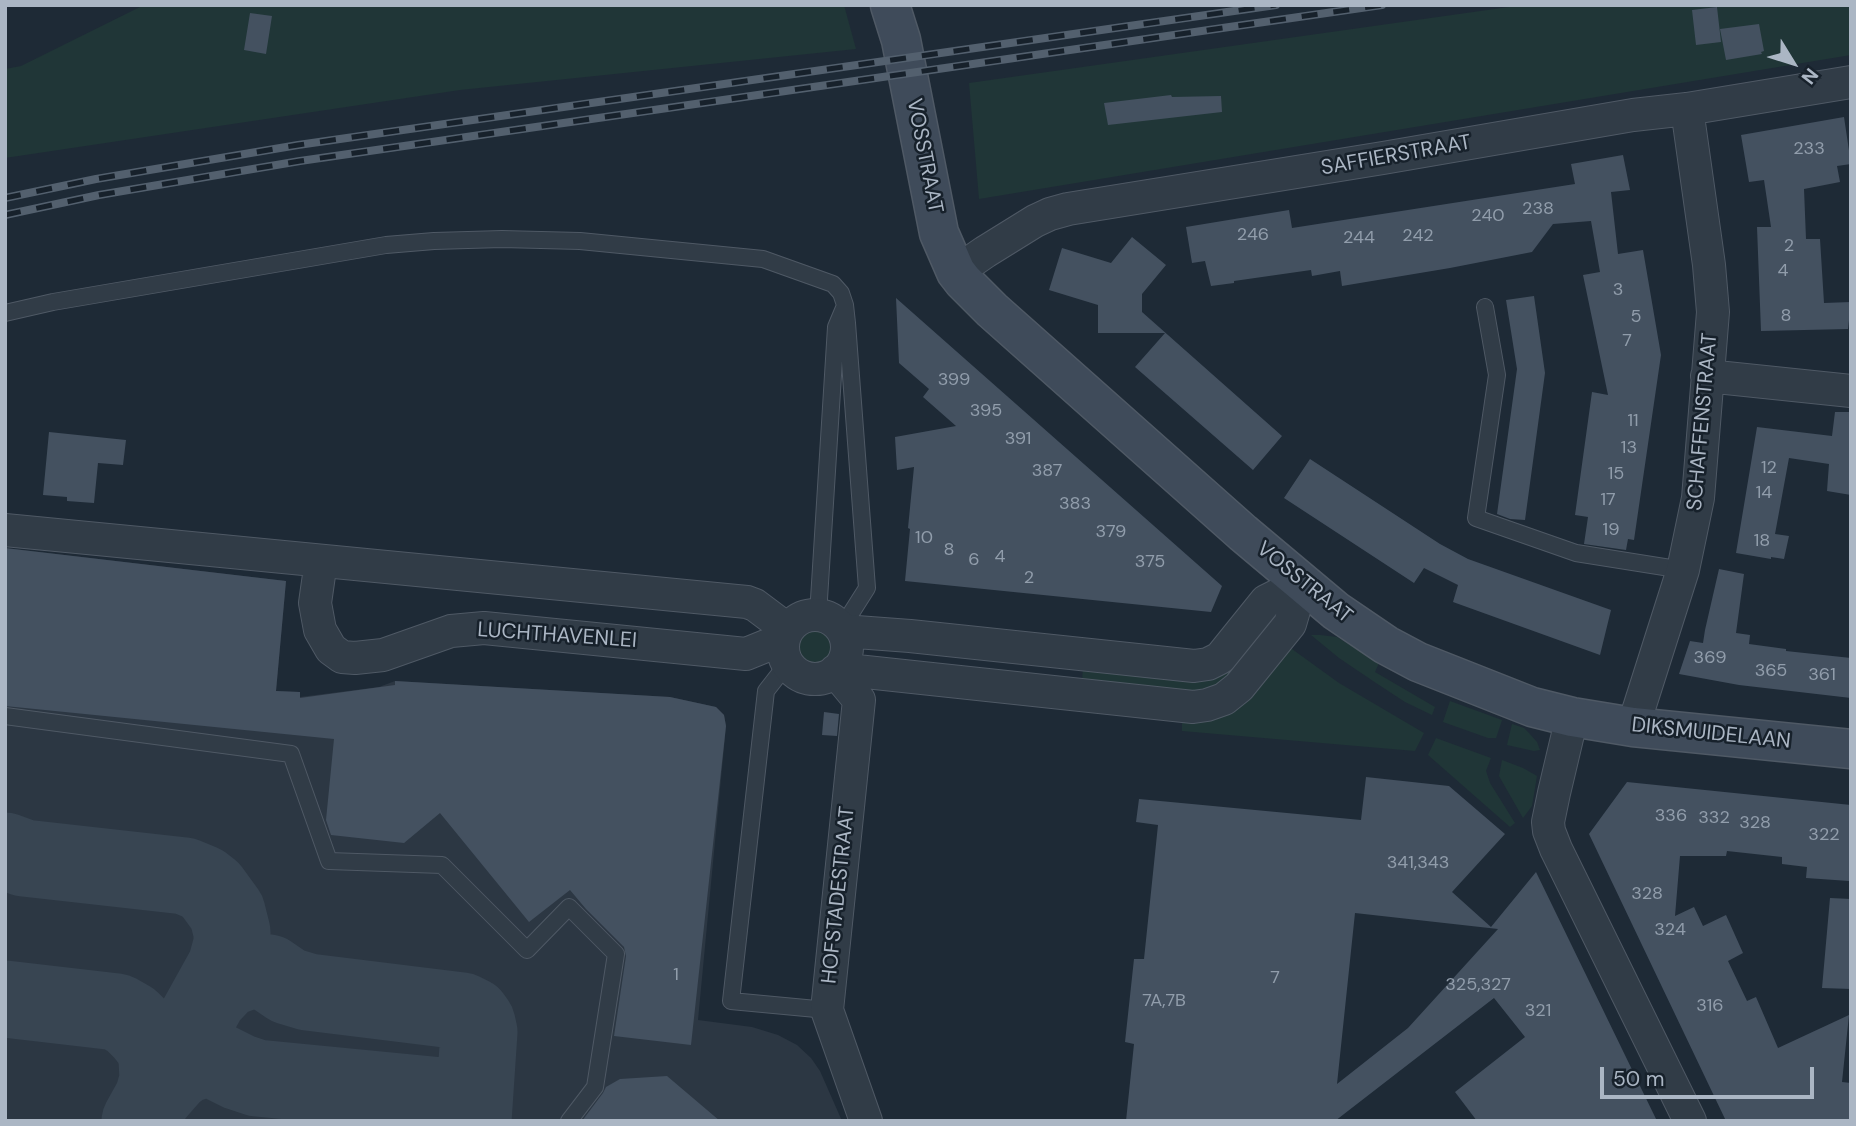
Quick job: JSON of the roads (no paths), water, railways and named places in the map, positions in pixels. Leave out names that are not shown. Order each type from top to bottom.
[{"type":"street","name":"VOSSTRAAT","points":[[890,5],[901,40],[939,233],[956,272],[963,281],[992,310],[1243,533],[1359,629],[1418,662],[1532,707],[1572,716]]},
{"type":"street","name":"SAFFIERSTRAAT","points":[[956,272],[1035,222],[1068,209],[1633,115],[1687,109],[1851,82]]},
{"type":"street","name":"SCHAFFENSTRAAT","points":[[1633,727],[1683,570],[1698,498],[1713,312],[1687,109]]},
{"type":"street","points":[[1707,376],[1851,391]]},
{"type":"street","points":[[5,530],[747,603],[755,605],[786,644],[793,671],[812,679],[830,675],[845,658],[846,640],[834,625]]},
{"type":"street","name":"LUCHTHAVENLEI","points":[[321,561],[315,603],[320,631],[331,649],[342,657],[355,658],[383,655],[451,631],[484,628],[746,654],[786,644],[797,620],[807,615],[834,625],[910,636],[1194,666],[1208,664],[1220,657],[1266,601],[1302,583]]},
{"type":"street","points":[[836,670],[1193,707],[1207,705],[1224,699],[1239,687],[1290,624],[1302,583]]},
{"type":"street","points":[[1055,692],[1058,652]]},
{"type":"street","name":"HOFSTADESTRAAT","points":[[836,670],[859,700],[827,1010],[866,1121]]},
{"type":"street","points":[[1572,716],[1548,822],[1549,831],[1690,1121]]},
{"type":"street","name":"DIKSMUIDELAAN","points":[[1572,716],[1633,727],[1851,749]]},
{"type":"lane","points":[[5,313],[53,302],[386,245],[434,241],[580,241],[764,259],[833,284],[841,293],[845,305],[867,588],[834,625]]},
{"type":"lane","points":[[834,625],[836,327],[845,305]]},
{"type":"lane","points":[[1485,307],[1497,375],[1476,518],[1576,553],[1683,570]]},
{"type":"lane","points":[[786,644],[766,691],[730,1001],[827,1010]]},
{"type":"lane","points":[[5,716],[292,754],[329,861],[442,865],[527,950],[569,908],[616,954],[596,1087],[569,1121]]},
{"type":"railway","points":[[5,198],[96,179],[298,145],[1276,5]]},
{"type":"railway","points":[[5,215],[99,195],[300,161],[1382,5]]}]
